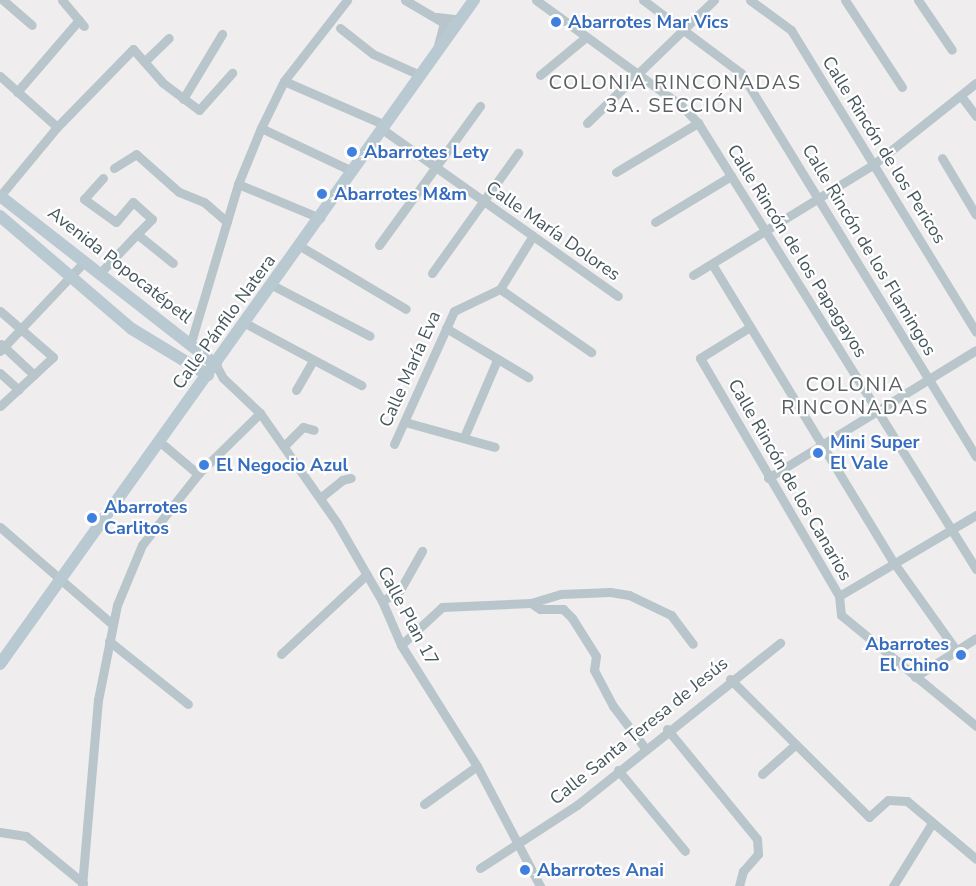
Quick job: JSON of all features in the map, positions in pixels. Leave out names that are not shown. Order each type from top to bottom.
[{"type":"main road","name":"Calle Pánfilo Natera","points":[[0,664],[62,582],[474,0]]},
{"type":"main road","name":"Avenida Popocatépetl","points":[[0,196],[190,342],[212,370]]},
{"type":"main road","name":"Avenida Popocatépetl","points":[[0,216],[132,329],[192,364],[212,370]]},
{"type":"main road","points":[[192,364],[200,352]]},
{"type":"street","points":[[3,0],[32,25]]},
{"type":"street","points":[[12,8],[20,0]]},
{"type":"street","points":[[17,92],[81,23],[62,0]]},
{"type":"street","points":[[190,342],[238,184],[261,128],[284,81],[346,0]]},
{"type":"street","points":[[405,0],[437,17],[458,23]]},
{"type":"street","name":"Calle Rincón de los Papagayos","points":[[536,0],[639,74],[698,123],[976,569]]},
{"type":"street","name":"Calle Rincón de los Flamingos","points":[[643,0],[741,73],[976,457]]},
{"type":"street","points":[[587,123],[714,0]]},
{"type":"street","name":"Calle Rincón de los Pericos","points":[[750,0],[791,30],[976,332]]},
{"type":"street","points":[[845,0],[902,87]]},
{"type":"street","points":[[918,0],[952,50]]},
{"type":"street","points":[[436,53],[435,44],[445,26],[437,17]]},
{"type":"street","points":[[340,28],[374,54],[420,75]]},
{"type":"street","points":[[183,99],[222,34]]},
{"type":"street","points":[[540,75],[586,37]]},
{"type":"street","points":[[145,61],[169,38]]},
{"type":"street","points":[[0,196],[57,127],[133,49],[183,99],[199,110],[232,74]]},
{"type":"street","points":[[0,76],[57,127]]},
{"type":"street","name":"Calle María Dolores","points":[[284,81],[383,127],[484,204],[618,296]]},
{"type":"street","points":[[693,275],[874,164],[976,83]]},
{"type":"street","points":[[961,96],[976,116]]},
{"type":"street","points":[[379,245],[480,106]]},
{"type":"street","points":[[616,172],[698,123]]},
{"type":"street","points":[[261,128],[352,171]]},
{"type":"street","points":[[114,168],[136,153],[179,192],[204,202],[227,222]]},
{"type":"street","points":[[432,273],[484,204],[518,153]]},
{"type":"street","points":[[942,158],[976,215]]},
{"type":"street","points":[[655,222],[731,176]]},
{"type":"street","points":[[100,273],[152,219],[134,202],[116,222],[84,199],[103,178]]},
{"type":"street","points":[[238,184],[320,218]]},
{"type":"street","points":[[137,234],[173,263]]},
{"type":"street","points":[[532,237],[500,289],[591,352]]},
{"type":"street","points":[[300,246],[406,309]]},
{"type":"street","points":[[34,375],[1,347],[72,277],[85,261]]},
{"type":"street","points":[[712,264],[894,563],[956,650]]},
{"type":"street","points":[[272,285],[370,336]]},
{"type":"street","name":"Calle María Eva","points":[[394,444],[454,311],[500,289]]},
{"type":"street","points":[[0,312],[53,357],[0,406]]},
{"type":"street","points":[[245,323],[361,386]]},
{"type":"street","name":"Calle Rincón de los Canarios","points":[[750,327],[699,358],[839,596],[841,615],[976,726]]},
{"type":"street","points":[[446,328],[528,377]]},
{"type":"street","points":[[768,478],[976,350]]},
{"type":"street","points":[[296,390],[313,360]]},
{"type":"street","points":[[464,437],[497,360]]},
{"type":"street","name":"Calle Plan 17","points":[[212,370],[260,413],[320,498],[382,601],[400,645],[477,766],[540,886]]},
{"type":"street","points":[[0,373],[19,390]]},
{"type":"street","points":[[83,885],[98,700],[112,624],[142,545],[198,474],[260,413]]},
{"type":"street","points":[[405,422],[495,447]]},
{"type":"street","points":[[284,446],[303,427],[314,430]]},
{"type":"street","points":[[159,442],[198,474]]},
{"type":"street","points":[[320,498],[342,480],[351,478]]},
{"type":"street","points":[[839,596],[976,515]]},
{"type":"street","points":[[0,527],[112,624]]},
{"type":"street","points":[[382,601],[400,590],[422,551]]},
{"type":"street","points":[[281,654],[367,574]]},
{"type":"street","points":[[531,603],[540,609],[563,609],[582,593]]},
{"type":"street","points":[[400,645],[442,607],[531,603],[561,594],[582,593],[628,595],[671,615],[693,644]]},
{"type":"street","points":[[563,609],[596,656],[594,670],[613,706],[645,748]]},
{"type":"street","points":[[915,677],[976,638]]},
{"type":"street","points":[[109,641],[188,704]]},
{"type":"street","name":"Calle Santa Teresa de Jesús","points":[[480,868],[577,805],[667,729],[780,643]]},
{"type":"street","points":[[730,679],[869,817],[888,800],[907,801],[976,859]]},
{"type":"street","points":[[667,729],[757,839],[758,854],[743,871],[738,886]]},
{"type":"street","points":[[762,774],[796,744]]},
{"type":"street","points":[[424,804],[477,766]]},
{"type":"street","points":[[618,770],[685,851]]},
{"type":"street","points":[[893,886],[933,823]]},
{"type":"street","points":[[0,832],[26,836],[83,885]]},
{"type":"place","name":"Abarrotes Mar Vics","points":[[556,22]]},
{"type":"place","name":"Abarrotes Lety","points":[[352,152]]},
{"type":"place","name":"Abarrotes M&m","points":[[322,194]]},
{"type":"place","name":"Mini Super El Vale","points":[[818,453]]},
{"type":"place","name":"El Negocio Azul","points":[[204,465]]},
{"type":"place","name":"Abarrotes Carlitos","points":[[92,518]]},
{"type":"place","name":"Abarrotes El Chino","points":[[961,655]]},
{"type":"place","name":"Abarrotes Anai","points":[[525,870]]},
{"type":"district","name":"COLONIA RINCONADAS 3A. SECCIÓN","points":[[675,94]]},
{"type":"district","name":"COLONIA RINCONADAS","points":[[855,396]]}]
